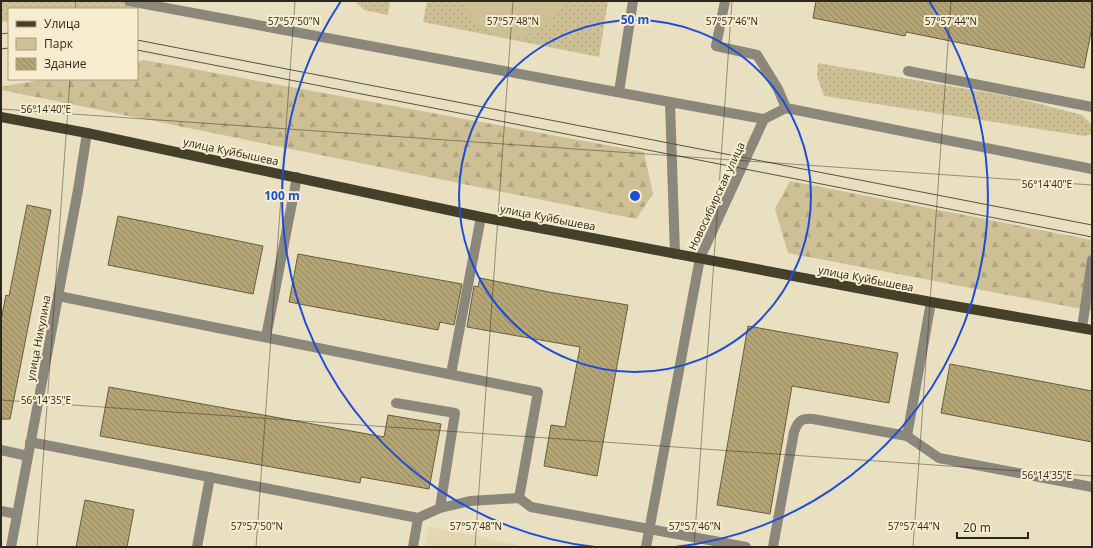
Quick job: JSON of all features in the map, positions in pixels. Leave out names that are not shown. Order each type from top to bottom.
[{"type":"main road","name":"улица Куйбышева","points":[[1,116],[88,133],[481,217],[931,302],[1087,329]]},
{"type":"street","points":[[129,1],[764,120],[786,108],[1092,169]]},
{"type":"street","points":[[619,92],[633,1]]},
{"type":"street","points":[[725,1],[716,46],[757,55],[778,89],[786,108]]},
{"type":"street","points":[[908,71],[1092,107]]},
{"type":"street","points":[[670,102],[675,254]]},
{"type":"street","name":"Новосибирская улица","points":[[646,547],[700,258],[764,120]]},
{"type":"street","name":"улица Никулина","points":[[11,547],[88,133]]},
{"type":"street","points":[[266,338],[297,177]]},
{"type":"street","points":[[451,374],[481,217]]},
{"type":"street","points":[[1087,329],[1092,260]]},
{"type":"street","points":[[58,296],[538,392],[519,498]]},
{"type":"street","points":[[907,436],[931,302]]},
{"type":"street","points":[[396,403],[455,413],[440,508]]},
{"type":"street","points":[[773,547],[794,432],[798,422],[804,418],[907,436],[939,458],[1092,487]]},
{"type":"street","points":[[30,442],[418,518],[440,508],[470,501],[519,498],[531,507],[746,547]]},
{"type":"street","points":[[1,450],[28,456]]},
{"type":"street","points":[[196,547],[210,477]]},
{"type":"street","points":[[1,511],[17,514]]},
{"type":"street","points":[[413,547],[418,518]]},
{"type":"shaded area","points":[[429,527],[505,542],[528,547],[425,547]]},
{"type":"green space","points":[[1,1],[140,1],[138,11],[138,8],[8,8],[8,21],[1,22]]},
{"type":"green space","points":[[354,1],[390,1],[388,15],[364,10]]},
{"type":"green space","points":[[427,1],[608,1],[599,57],[423,22]]},
{"type":"green space","points":[[463,1],[563,1],[555,15],[544,27],[532,34],[504,36],[479,24],[469,14]]},
{"type":"green space","points":[[144,60],[644,152],[653,194],[636,219],[1,90],[1,87],[40,80],[138,80],[138,62]]},
{"type":"green space","points":[[818,63],[1013,97],[1082,115],[1092,125],[1092,134],[1084,136],[824,96],[817,77]]},
{"type":"green space","points":[[790,181],[1092,240],[1092,311],[788,253],[775,209]]},
{"type":"building","points":[[816,1],[1092,1],[1092,27],[1084,68],[906,32],[905,36],[813,18]]},
{"type":"building","points":[[27,205],[51,210],[10,419],[1,419],[1,320],[6,295],[9,296]]},
{"type":"building","points":[[118,216],[263,246],[253,294],[108,265]]},
{"type":"building","points":[[298,254],[462,284],[454,325],[440,322],[438,330],[289,302]]},
{"type":"building","points":[[480,278],[554,293],[628,305],[597,476],[544,466],[551,425],[565,427],[580,347],[467,327],[474,286],[478,287]]},
{"type":"building","points":[[748,326],[898,353],[889,403],[792,386],[770,514],[717,505]]},
{"type":"building","points":[[950,364],[1092,391],[1092,442],[941,413]]},
{"type":"building","points":[[109,387],[384,437],[388,415],[441,424],[429,489],[361,477],[360,483],[100,436]]},
{"type":"building","points":[[85,500],[134,510],[127,547],[76,547]]},
{"type":"tram line","points":[[1,34],[8,33]]},
{"type":"tram line","points":[[138,40],[1092,225]]},
{"type":"tram line","points":[[1,49],[8,48]]},
{"type":"tram line","points":[[138,50],[1092,237]]}]
